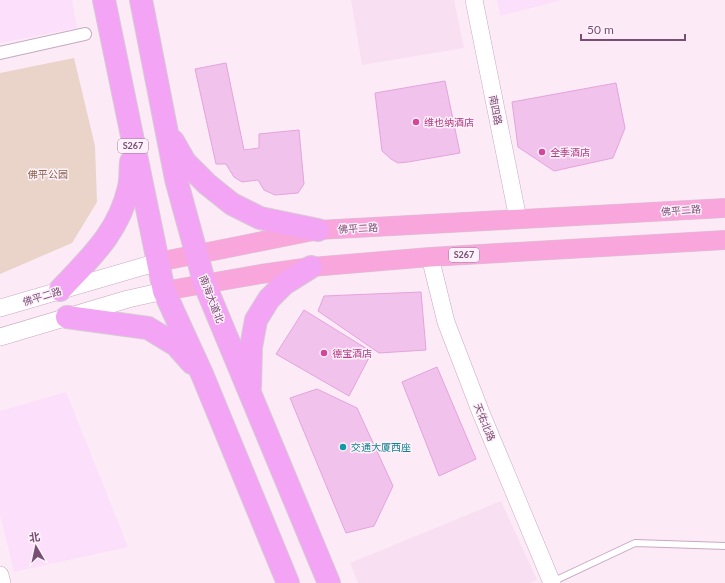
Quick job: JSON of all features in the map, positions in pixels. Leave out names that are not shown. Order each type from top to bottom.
[{"type":"highway","name":"S267","points":[[104,0],[164,291]]},
{"type":"highway","name":"南海大道北","points":[[142,0],[176,179],[205,285],[329,583]]},
{"type":"highway","points":[[167,130],[185,162],[207,184],[232,204],[260,218],[318,230]]},
{"type":"highway","points":[[60,290],[103,244],[120,218],[130,186],[132,137]]},
{"type":"highway","points":[[250,393],[251,347],[256,320],[269,299],[284,284],[311,267]]},
{"type":"highway","points":[[164,291],[202,374],[288,583]]},
{"type":"highway","points":[[67,317],[148,328],[176,345],[202,374]]},
{"type":"main road","name":"佛平二路","points":[[158,262],[318,230],[725,208]]},
{"type":"main road","name":"S267","points":[[164,291],[311,267],[430,257],[725,240]]},
{"type":"street","name":"南四路","points":[[474,0],[518,219]]},
{"type":"street","points":[[0,53],[85,34]]},
{"type":"street","name":"天佑北路","points":[[430,257],[449,329],[481,413],[550,583]]},
{"type":"street","name":"佛平二路","points":[[0,308],[158,262]]},
{"type":"street","points":[[0,337],[128,299],[164,291]]},
{"type":"street","points":[[0,575],[2,583]]},
{"type":"lane","points":[[550,583],[635,543],[725,546]]},
{"type":"shaded area","points":[[0,0],[72,0],[77,28],[0,43]]},
{"type":"shaded area","points":[[351,0],[454,0],[464,48],[362,65]]},
{"type":"shaded area","points":[[497,0],[562,0],[500,16]]},
{"type":"shaded area","points":[[66,392],[128,547],[14,572],[0,515],[0,411]]},
{"type":"shaded area","points":[[501,501],[537,580],[529,583],[358,583],[350,563]]},
{"type":"green space","name":"佛平公园","points":[[74,58],[95,146],[97,202],[72,243],[0,274],[0,73]]},
{"type":"building","points":[[226,63],[244,150],[259,148],[259,134],[299,130],[304,184],[298,193],[275,195],[264,190],[258,180],[242,182],[234,177],[226,164],[216,164],[195,69]]},
{"type":"building","name":"维也纳酒店","points":[[445,81],[460,153],[398,163],[391,159],[382,151],[375,93]]},
{"type":"building","points":[[616,83],[625,128],[613,158],[554,171],[518,147],[512,102]]},
{"type":"building","points":[[421,292],[426,350],[379,353],[318,311],[324,296]]},
{"type":"building","name":"德宝酒店","points":[[304,310],[372,352],[349,396],[276,354]]},
{"type":"building","points":[[437,367],[476,459],[439,476],[402,382]]},
{"type":"building","name":"交通大厦西座","points":[[317,389],[357,408],[393,486],[374,526],[346,533],[290,398]]},
{"type":"place","name":"维也纳酒店","points":[[416,122]]},
{"type":"place","name":"全季酒店","points":[[542,152]]},
{"type":"place","name":"德宝酒店","points":[[324,353]]},
{"type":"place","name":"交通大厦西座","points":[[343,447]]}]
